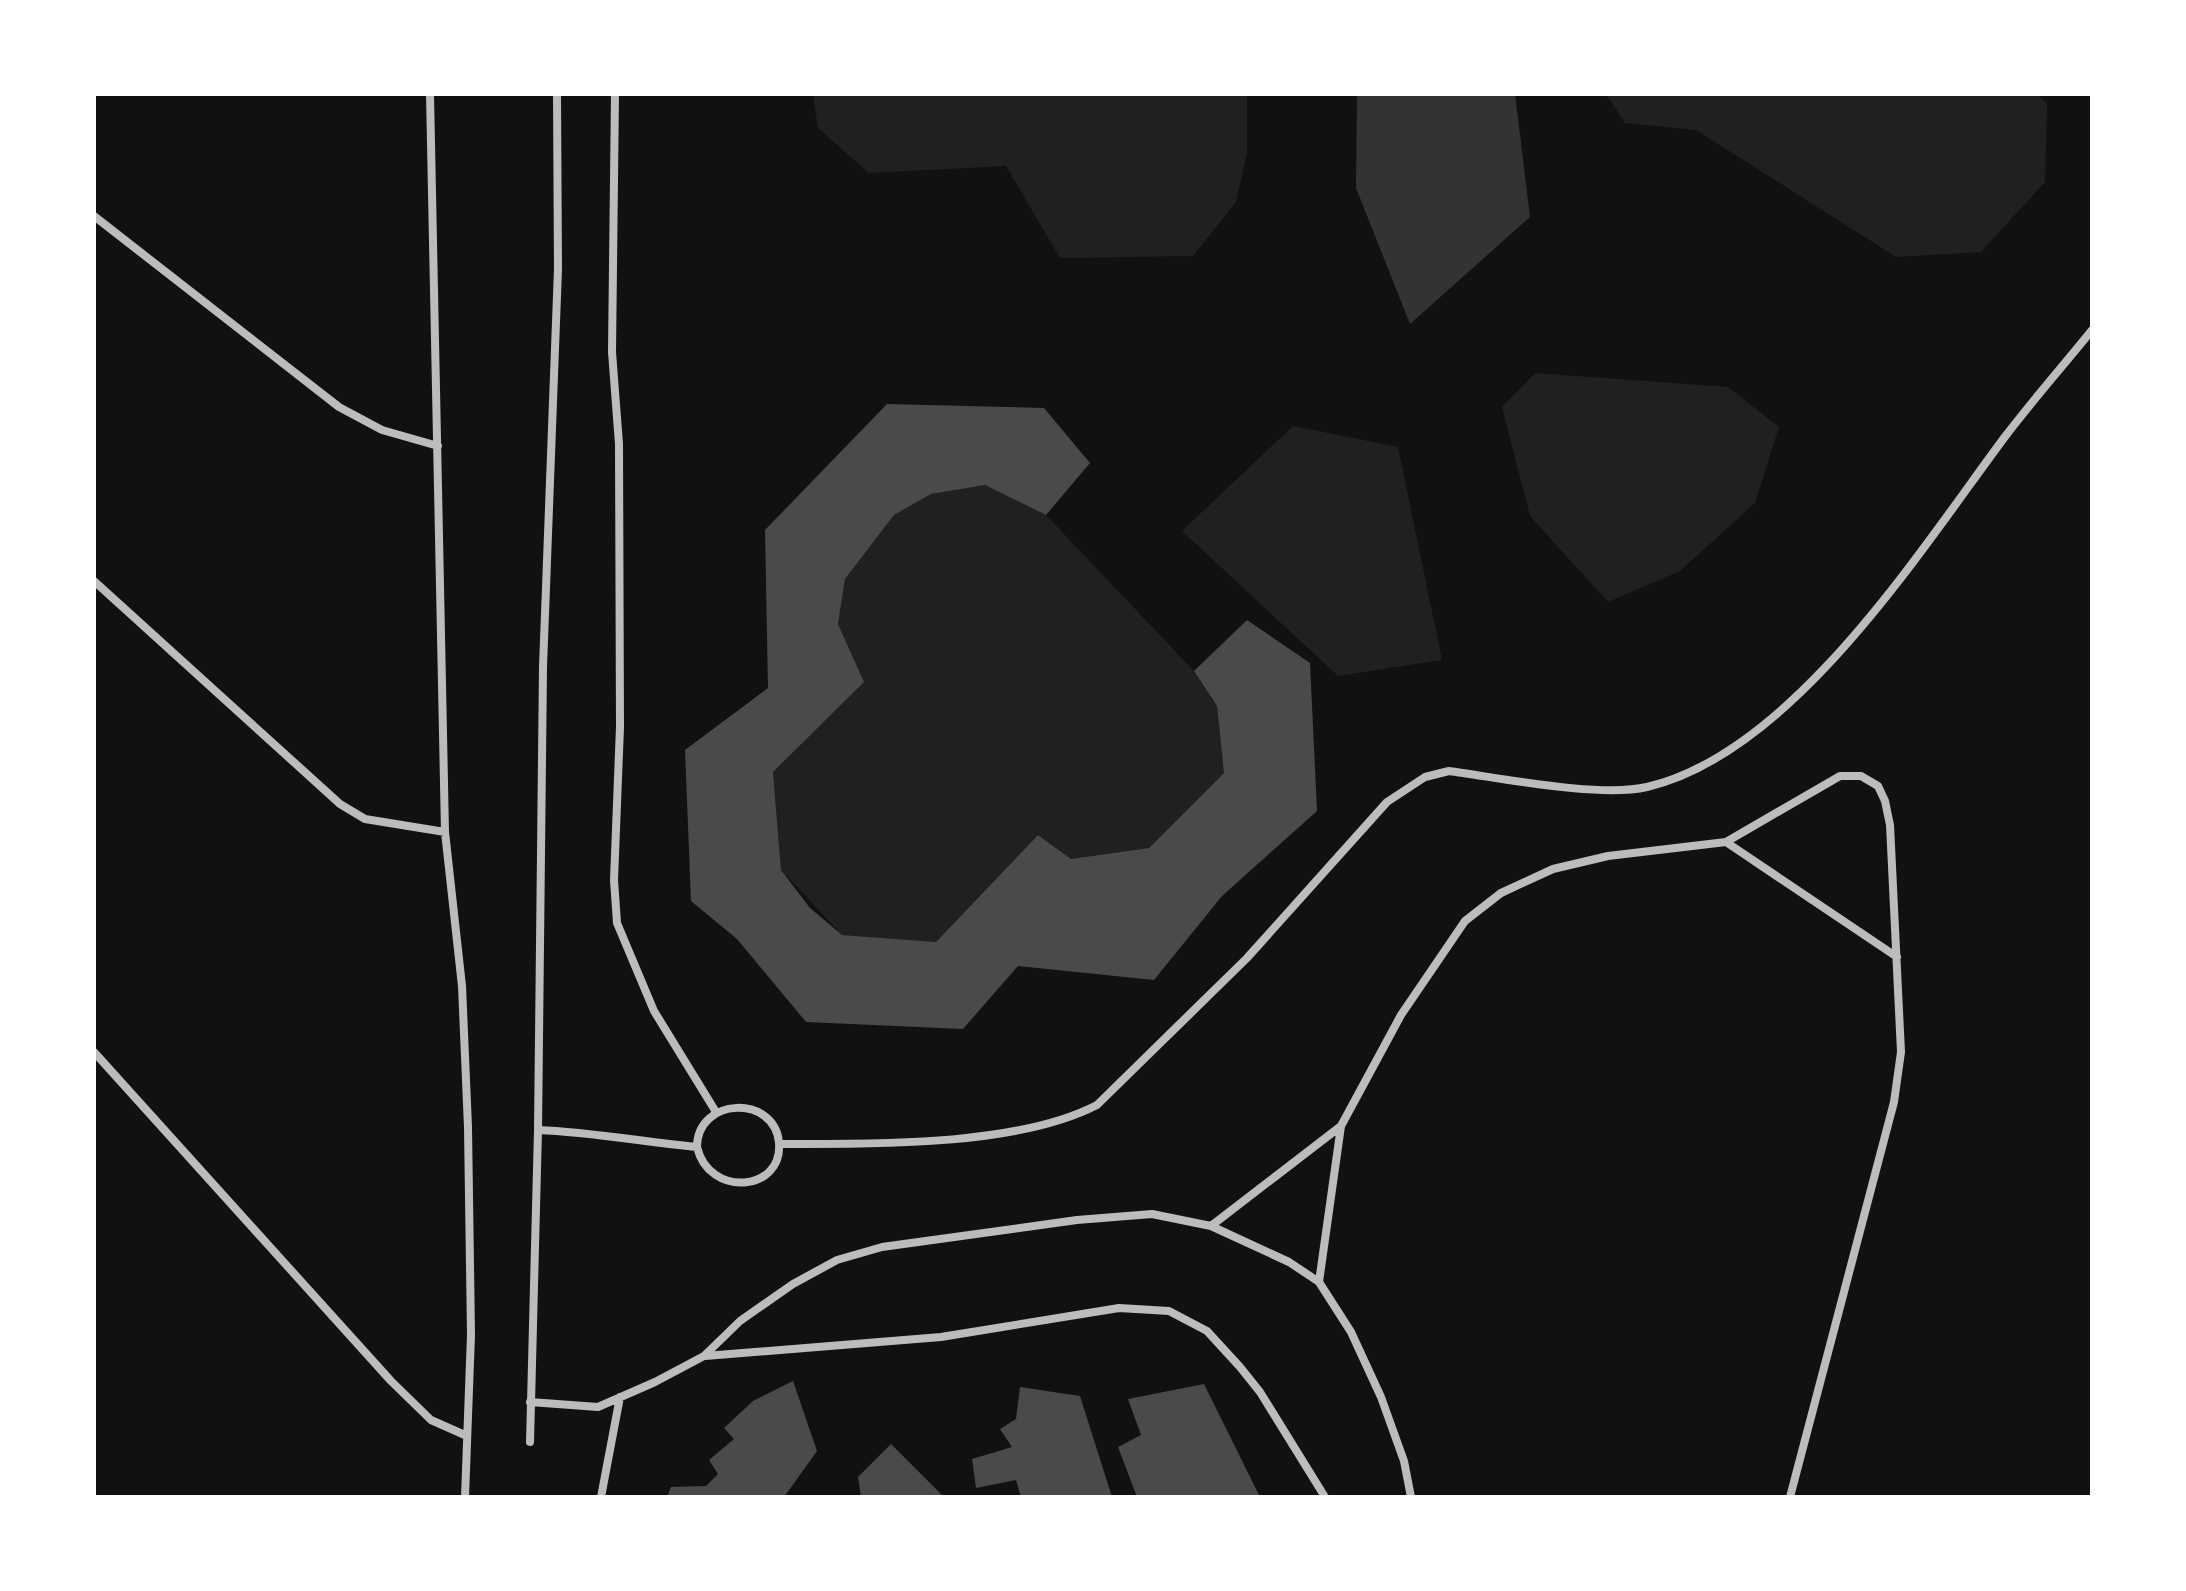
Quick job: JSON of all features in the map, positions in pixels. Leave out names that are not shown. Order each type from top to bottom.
[{"type":"street","points":[[430,94],[445,832],[462,986],[468,1127],[471,1335],[465,1497]]},
{"type":"street","points":[[530,1442],[538,1130],[543,667],[558,269],[557,94]]},
{"type":"street","points":[[615,94],[612,352],[619,444],[620,712],[614,880],[617,923],[654,1011],[716,1112]]},
{"type":"street","points":[[94,216],[339,407],[382,430],[438,446]]},
{"type":"street","points":[[779,1144],[855,1144],[994,1133],[1067,1118],[1097,1105],[1247,958],[1357,832],[1387,802],[1425,777],[1449,771],[1622,791],[1673,780],[1734,749],[1801,691],[1886,596],[2005,437],[2092,330]]},
{"type":"street","points":[[94,581],[340,804],[365,819],[445,832]]},
{"type":"street","points":[[1319,1282],[1341,1126],[1401,1015],[1465,921],[1501,893],[1553,869],[1608,856],[1726,842],[1840,776],[1861,776],[1878,786],[1890,825],[1901,1052],[1894,1102],[1790,1497]]},
{"type":"street","points":[[1726,842],[1897,957]]},
{"type":"street","points":[[94,1052],[391,1381],[431,1420],[467,1436]]},
{"type":"street","points":[[730,1107],[752,1109],[772,1125],[779,1144],[777,1157],[766,1173],[742,1183],[724,1181],[708,1171],[697,1147],[699,1129],[716,1112],[730,1107]]},
{"type":"street","points":[[1211,1226],[1341,1126]]},
{"type":"street","points":[[538,1130],[584,1131],[618,1139],[697,1147]]},
{"type":"street","points":[[530,1402],[585,1408],[620,1397],[704,1356],[740,1321],[793,1284],[837,1260],[882,1247],[1152,1214],[1211,1226],[1289,1262],[1319,1282],[1351,1332],[1381,1397],[1404,1461],[1411,1497]]},
{"type":"street","points":[[704,1356],[941,1337],[1119,1308],[1148,1307],[1169,1311],[1207,1331],[1240,1367],[1260,1392],[1325,1497]]},
{"type":"street","points":[[601,1497],[620,1397]]},
{"type":"shaded area","points":[[813,94],[1247,94],[1247,153],[1236,202],[1193,256],[1060,258],[1006,166],[869,173],[818,128]]},
{"type":"shaded area","points":[[1357,94],[1515,94],[1530,217],[1410,324],[1356,188]]},
{"type":"shaded area","points":[[1606,94],[2038,94],[2047,104],[2045,182],[1981,252],[1896,257],[1696,130],[1625,123]]},
{"type":"shaded area","points":[[1535,373],[1728,387],[1779,427],[1755,503],[1680,571],[1608,602],[1530,516],[1502,407]]},
{"type":"shaded area","points":[[1293,426],[1398,447],[1442,660],[1338,676],[1182,531]]},
{"type":"shaded area","points":[[985,485],[1046,515],[1194,671],[1217,706],[1224,773],[1149,848],[1071,859],[1038,835],[936,942],[842,935],[781,870],[773,772],[863,682],[838,624],[845,579],[894,515],[931,494]]},
{"type":"building","points":[[887,404],[1044,408],[1090,463],[1046,515],[985,485],[931,494],[894,515],[845,579],[838,624],[864,682],[773,772],[781,870],[810,908],[842,935],[936,942],[1038,835],[1071,859],[1149,848],[1224,773],[1217,706],[1194,671],[1247,620],[1310,663],[1317,811],[1222,896],[1154,980],[1018,966],[963,1029],[806,1022],[737,939],[691,901],[685,750],[768,688],[765,530]]},
{"type":"building","points":[[793,1381],[817,1451],[784,1497],[667,1497],[671,1487],[706,1486],[718,1474],[709,1460],[734,1439],[724,1428],[753,1401]]},
{"type":"building","points":[[1204,1384],[1260,1497],[1137,1497],[1118,1447],[1141,1435],[1128,1399]]},
{"type":"building","points":[[1020,1387],[1080,1396],[1112,1497],[1021,1497],[1016,1480],[976,1488],[972,1459],[1012,1447],[1000,1429],[1016,1419]]},
{"type":"building","points":[[891,1444],[944,1497],[861,1497],[858,1477]]}]
